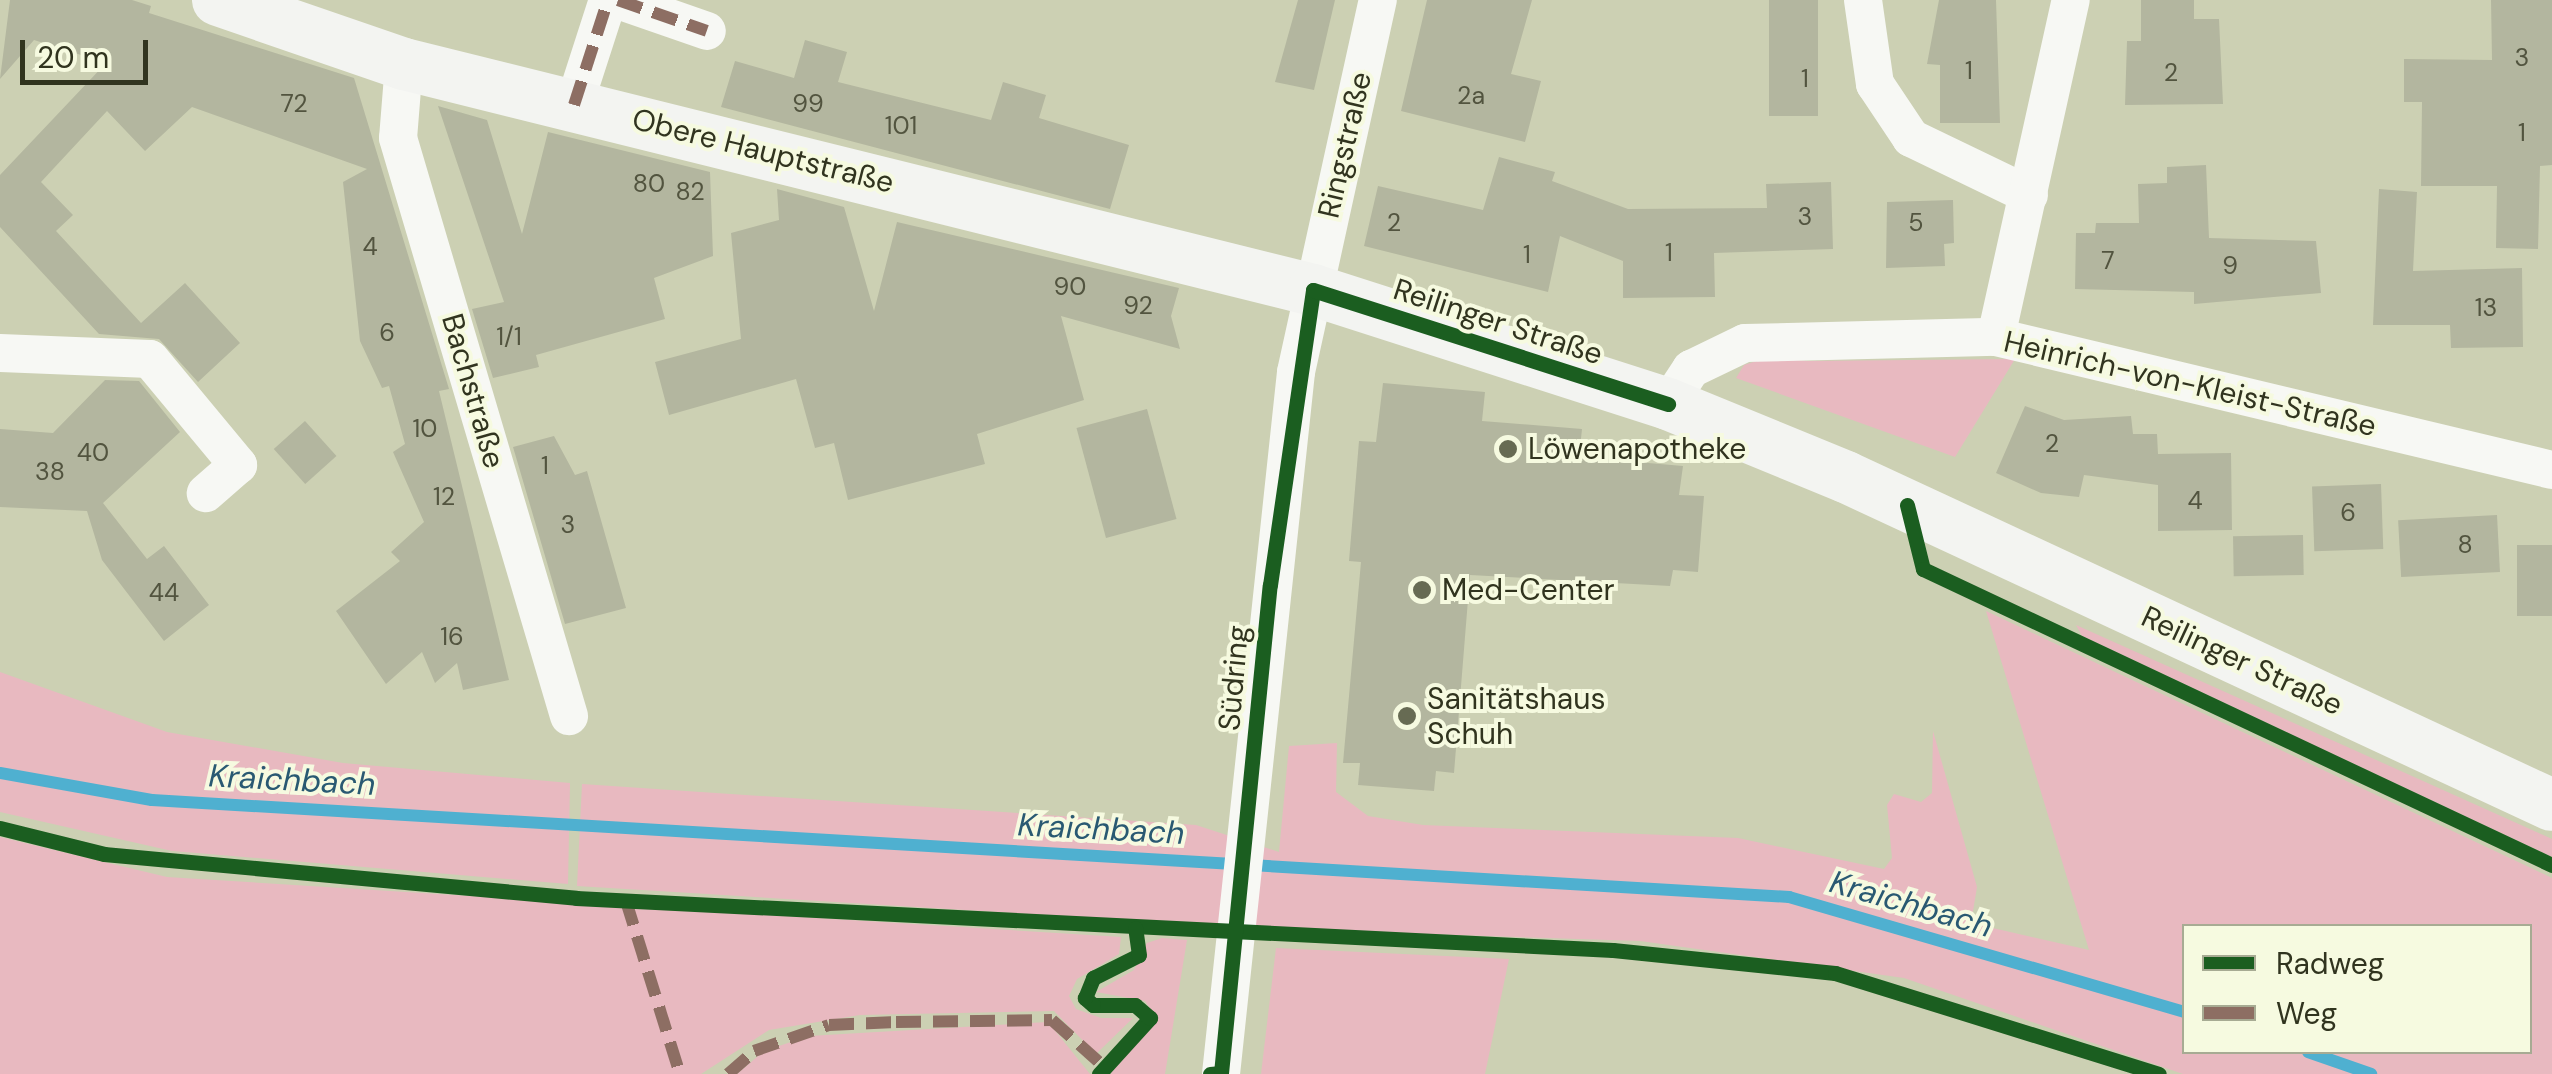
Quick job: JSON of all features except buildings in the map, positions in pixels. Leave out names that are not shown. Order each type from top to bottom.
[{"type":"main road","name":"Obere Hauptstraße","points":[[218,0],[404,64],[1313,290]]},
{"type":"main road","name":"Reilinger Straße","points":[[1313,290],[1668,404],[1846,477],[2552,805]]},
{"type":"street","points":[[574,105],[608,0]]},
{"type":"street","points":[[618,0],[706,32]]},
{"type":"street","name":"Ringstraße","points":[[1313,290],[1378,0]]},
{"type":"street","points":[[1863,0],[1875,84],[1911,138],[2028,195]]},
{"type":"street","points":[[1996,337],[2071,0]]},
{"type":"street","name":"Bachstraße","points":[[404,64],[398,138],[569,716]]},
{"type":"street","name":"Südring","points":[[1221,1074],[1296,372],[1313,290]]},
{"type":"street","name":"Heinrich-von-Kleist-Straße","points":[[1668,404],[1691,370],[1745,343],[1996,337],[2551,467]]},
{"type":"street","points":[[0,353],[150,358],[238,465],[206,492]]},
{"type":"shaded area","points":[[1769,357],[1807,361],[2015,359],[1955,457],[1736,378],[1744,365]]},
{"type":"shaded area","points":[[1986,611],[2552,878],[2552,1074],[2183,1074],[1904,978],[1640,941],[1271,929],[577,886],[582,784],[1196,825],[1279,852],[1289,746],[1337,743],[1336,792],[1368,816],[1423,825],[1738,838],[1884,869],[1892,858],[1887,805],[1894,794],[1921,802],[1932,793],[1933,731],[1977,887],[1971,923],[2089,950]]},
{"type":"shaded area","points":[[2076,625],[2552,839],[2552,857],[2082,636]]},
{"type":"shaded area","points":[[0,672],[167,732],[343,763],[570,783],[568,884],[172,851],[0,812]]},
{"type":"shaded area","points":[[0,837],[167,877],[1121,937],[1119,954],[1077,979],[1069,996],[1076,1009],[1101,1018],[1133,1018],[1096,1054],[1054,1011],[860,1015],[769,1030],[701,1074],[0,1074]]},
{"type":"shaded area","points":[[1162,938],[1187,940],[1165,1074],[1111,1074],[1109,1066],[1157,1018],[1145,1001],[1096,992],[1134,970],[1147,943]]},
{"type":"shaded area","points":[[1276,948],[1509,959],[1485,1074],[1261,1074]]},
{"type":"shaded area","points":[[1048,1022],[1090,1074],[737,1074],[764,1051],[809,1036]]},
{"type":"waterway","name":"Kraichbach","points":[[0,773],[152,800],[1789,897],[2182,1011]]},
{"type":"waterway","name":"Kraichbach","points":[[2314,1054],[2371,1074]]},
{"type":"marked path","points":[[574,105],[608,0]]},
{"type":"marked path","points":[[618,0],[707,31]]},
{"type":"marked path","points":[[626,901],[680,1074]]},
{"type":"marked path","points":[[728,1074],[754,1051],[829,1025],[896,1022],[1052,1020],[1101,1064]]},
{"type":"cycle path","points":[[1210,1074],[1221,1073],[1270,585],[1313,290],[1668,404]]},
{"type":"cycle path","points":[[1907,505],[1923,569],[2552,865]]},
{"type":"cycle path","points":[[0,828],[104,854],[576,898],[1613,950],[1835,973],[2159,1074]]},
{"type":"cycle path","points":[[1099,1074],[1150,1018],[1135,1005],[1093,1005],[1085,998],[1093,978],[1139,955],[1135,928]]},
{"type":"place","name":"Löwenapotheke","points":[[1508,449]]},
{"type":"place","name":"Med-Center","points":[[1422,590]]},
{"type":"place","name":"Sanitätshaus Schuh","points":[[1407,716]]}]
